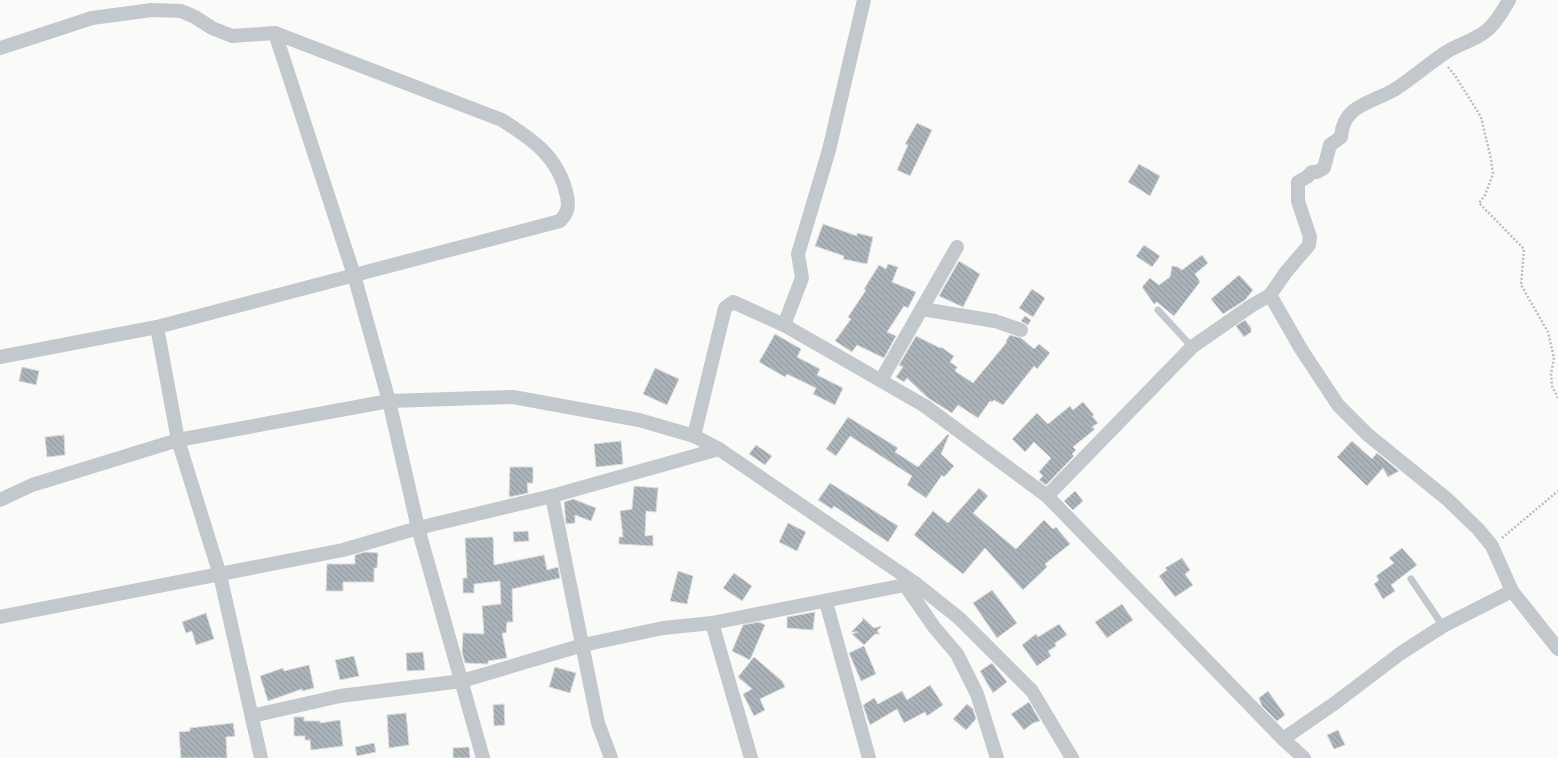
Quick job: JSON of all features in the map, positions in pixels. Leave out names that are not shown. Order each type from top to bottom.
[{"type":"street","points":[[784,325],[802,278],[798,254],[829,150],[864,0]]},
{"type":"street","points":[[1047,496],[1192,347],[1251,306],[1270,295],[1286,272],[1309,245],[1310,237],[1298,201],[1298,182],[1308,177],[1312,172],[1317,172],[1324,168],[1330,145],[1341,138],[1342,128],[1345,121],[1353,111],[1367,101],[1393,90],[1435,60],[1485,32],[1495,23],[1501,10],[1510,0]]},
{"type":"street","points":[[0,357],[157,327],[560,221],[565,216],[568,209],[563,179],[550,158],[530,138],[502,120],[275,33],[232,36],[212,28],[195,17],[181,11],[152,10],[92,18],[4,43]]},
{"type":"street","points":[[275,33],[354,275],[389,401],[418,528],[483,758]]},
{"type":"street","points":[[881,380],[957,247]]},
{"type":"street","points":[[1270,295],[1301,349],[1338,405],[1368,435],[1447,499],[1492,546],[1512,591],[1558,649]]},
{"type":"street","points":[[694,436],[725,308],[733,302],[784,325],[925,406],[1047,496],[1283,739],[1304,758]]},
{"type":"street","points":[[922,309],[995,321],[1021,330]]},
{"type":"street","points":[[157,327],[178,440],[220,575],[261,758]]},
{"type":"street","points":[[0,500],[32,485],[178,440],[389,401],[513,397],[640,420],[694,436],[719,449],[959,618],[1032,691],[1072,758]]},
{"type":"street","points":[[0,617],[343,550],[418,528],[552,496],[719,449]]},
{"type":"street","points":[[552,496],[584,645],[598,723],[612,758]]},
{"type":"street","points":[[252,716],[340,696],[462,682],[584,645],[663,628],[712,623],[826,602],[910,584]]},
{"type":"street","points":[[910,584],[934,627],[956,654],[977,694],[997,758]]},
{"type":"street","points":[[1283,739],[1335,703],[1401,653],[1443,626],[1512,591]]},
{"type":"street","points":[[826,602],[869,758]]},
{"type":"street","points":[[712,623],[751,758]]},
{"type":"lane","points":[[1158,310],[1192,347]]},
{"type":"lane","points":[[1411,579],[1443,626]]},
{"type":"path","points":[[1435,60],[1450,68],[1481,117],[1493,174],[1485,195],[1479,203],[1524,249],[1521,285],[1548,332],[1554,358],[1551,374],[1552,386],[1558,398]]},
{"type":"path","points":[[1492,546],[1558,491]]},
{"type":"building","points":[[917,123],[932,130],[910,176],[897,170],[908,145],[905,144]]},
{"type":"building","points":[[1139,164],[1160,176],[1150,196],[1128,182]]},
{"type":"building","points":[[823,224],[857,236],[857,233],[873,237],[867,264],[843,259],[844,256],[815,246]]},
{"type":"building","points":[[1144,245],[1160,256],[1152,267],[1136,256]]},
{"type":"building","points":[[1202,255],[1208,263],[1195,274],[1200,282],[1174,316],[1157,302],[1154,304],[1142,287],[1150,278],[1159,285],[1170,277],[1172,266],[1178,267],[1182,270]]},
{"type":"building","points":[[959,261],[980,274],[963,307],[939,296]]},
{"type":"building","points":[[888,264],[898,267],[892,282],[916,292],[908,308],[904,306],[887,332],[896,336],[884,358],[857,345],[852,352],[835,341],[851,319],[848,317],[866,290],[864,289],[879,265],[886,269]]},
{"type":"building","points":[[1239,275],[1253,290],[1245,300],[1223,314],[1211,299]]},
{"type":"building","points":[[1032,289],[1045,298],[1033,317],[1019,308]]},
{"type":"building","points":[[1025,316],[1031,320],[1028,325],[1021,321]]},
{"type":"building","points":[[1245,320],[1251,328],[1251,332],[1244,337],[1236,326]]},
{"type":"building","points":[[775,334],[801,349],[797,357],[820,369],[817,375],[843,388],[835,405],[813,394],[816,388],[787,374],[785,377],[759,362]]},
{"type":"building","points":[[1010,335],[1021,338],[1034,349],[1039,344],[1050,353],[1037,369],[1034,366],[1003,405],[994,400],[992,402],[990,401],[978,418],[958,405],[952,413],[928,398],[907,378],[904,382],[896,377],[903,367],[899,365],[916,336],[940,348],[941,347],[954,356],[950,362],[957,367],[955,371],[973,383],[1007,342],[1006,341]]},
{"type":"building","points":[[22,367],[39,371],[36,385],[19,381]]},
{"type":"building","points":[[655,368],[679,379],[667,405],[643,394]]},
{"type":"building","points":[[1083,402],[1094,415],[1092,416],[1098,423],[1092,427],[1095,429],[1073,447],[1076,450],[1072,454],[1074,456],[1046,485],[1039,480],[1043,476],[1039,472],[1051,458],[1034,442],[1025,452],[1012,439],[1037,413],[1048,424],[1070,406],[1073,410]]},
{"type":"building","points":[[848,417],[898,448],[895,452],[918,467],[948,434],[949,435],[941,454],[954,466],[944,477],[942,475],[926,498],[907,485],[912,476],[850,436],[836,456],[826,449]]},
{"type":"building","points":[[64,435],[65,455],[47,457],[45,437]]},
{"type":"building","points":[[621,441],[623,464],[596,467],[594,444]]},
{"type":"building","points":[[1352,441],[1372,459],[1377,453],[1399,471],[1388,477],[1383,468],[1367,486],[1337,457]]},
{"type":"building","points":[[756,445],[772,456],[765,465],[749,454]]},
{"type":"building","points":[[510,467],[533,467],[533,483],[527,483],[528,493],[509,497]]},
{"type":"building","points":[[830,483],[898,526],[888,542],[834,506],[832,509],[818,500]]},
{"type":"building","points":[[634,486],[658,488],[656,512],[646,511],[645,536],[653,535],[653,546],[619,544],[619,537],[623,537],[620,511],[632,509]]},
{"type":"building","points":[[979,488],[988,496],[973,513],[1016,549],[1044,520],[1053,529],[1056,527],[1070,544],[1045,564],[1047,567],[1023,590],[985,548],[963,574],[914,535],[933,511],[948,523]]},
{"type":"building","points":[[1075,491],[1083,501],[1073,510],[1064,501]]},
{"type":"building","points":[[573,499],[596,508],[591,521],[575,515],[575,523],[566,524],[564,502]]},
{"type":"building","points":[[788,523],[806,532],[797,551],[779,542]]},
{"type":"building","points":[[528,531],[529,541],[514,542],[513,532]]},
{"type":"building","points":[[493,537],[494,565],[544,555],[547,570],[558,567],[560,578],[512,589],[513,622],[507,622],[506,633],[502,633],[507,658],[488,661],[488,664],[465,663],[462,652],[463,633],[484,634],[482,606],[501,604],[500,581],[474,584],[474,593],[463,593],[463,578],[467,578],[465,538]]},
{"type":"building","points":[[1402,548],[1417,565],[1391,585],[1395,591],[1383,599],[1374,584],[1379,580],[1376,576],[1394,563],[1389,558]]},
{"type":"building","points":[[365,552],[378,553],[377,568],[374,568],[374,582],[343,582],[343,591],[326,591],[327,564],[355,564],[355,555]]},
{"type":"building","points":[[1182,558],[1190,570],[1185,574],[1193,585],[1175,597],[1159,576],[1167,570],[1165,568]]},
{"type":"building","points":[[678,571],[693,576],[687,604],[670,601]]},
{"type":"building","points":[[734,573],[752,586],[742,601],[723,588]]},
{"type":"building","points":[[992,590],[1017,623],[997,638],[973,603]]},
{"type":"building","points":[[1122,604],[1133,620],[1107,638],[1095,622]]},
{"type":"building","points":[[815,612],[813,630],[787,628],[787,617]]},
{"type":"building","points":[[206,613],[214,639],[196,645],[192,631],[186,633],[182,622]]},
{"type":"building","points":[[862,617],[874,628],[882,626],[877,631],[880,634],[875,634],[864,645],[852,634],[858,632],[851,632],[863,620]]},
{"type":"building","points":[[759,622],[765,625],[750,660],[732,651],[743,625]]},
{"type":"building","points":[[1059,624],[1067,635],[1055,643],[1056,646],[1048,651],[1051,656],[1037,666],[1022,645],[1036,634],[1038,637]]},
{"type":"building","points":[[864,646],[876,674],[861,681],[849,653]]},
{"type":"building","points":[[423,652],[425,670],[407,671],[406,653]]},
{"type":"building","points":[[354,656],[359,676],[340,680],[335,660]]},
{"type":"building","points":[[754,657],[782,681],[785,687],[760,699],[765,710],[754,716],[743,694],[752,689],[738,677]]},
{"type":"building","points":[[992,663],[1007,682],[993,693],[980,671]]},
{"type":"building","points":[[309,665],[314,688],[302,691],[302,689],[268,701],[260,676],[283,668],[284,671]]},
{"type":"building","points":[[555,667],[576,673],[570,693],[549,687]]},
{"type":"building","points":[[930,685],[943,705],[927,716],[925,712],[904,723],[897,709],[870,725],[863,705],[874,698],[878,704],[902,691],[907,700]]},
{"type":"building","points":[[1268,691],[1285,715],[1277,721],[1262,706],[1259,698]]},
{"type":"building","points":[[1029,702],[1040,721],[1033,723],[1024,730],[1011,714]]},
{"type":"building","points":[[504,704],[505,725],[494,726],[493,705]]},
{"type":"building","points":[[967,704],[973,709],[976,719],[966,730],[953,719]]},
{"type":"building","points":[[406,713],[409,745],[389,748],[387,715]]},
{"type":"building","points":[[294,717],[304,717],[304,721],[320,721],[320,723],[340,720],[343,746],[311,750],[310,740],[305,740],[305,736],[294,736]]},
{"type":"building","points":[[233,723],[235,736],[226,737],[227,758],[181,758],[179,732],[190,731],[190,728]]},
{"type":"building","points":[[1338,730],[1345,745],[1334,749],[1327,735]]},
{"type":"building","points":[[374,743],[376,752],[357,756],[355,747]]},
{"type":"building","points":[[469,747],[470,758],[453,758],[453,748]]}]
